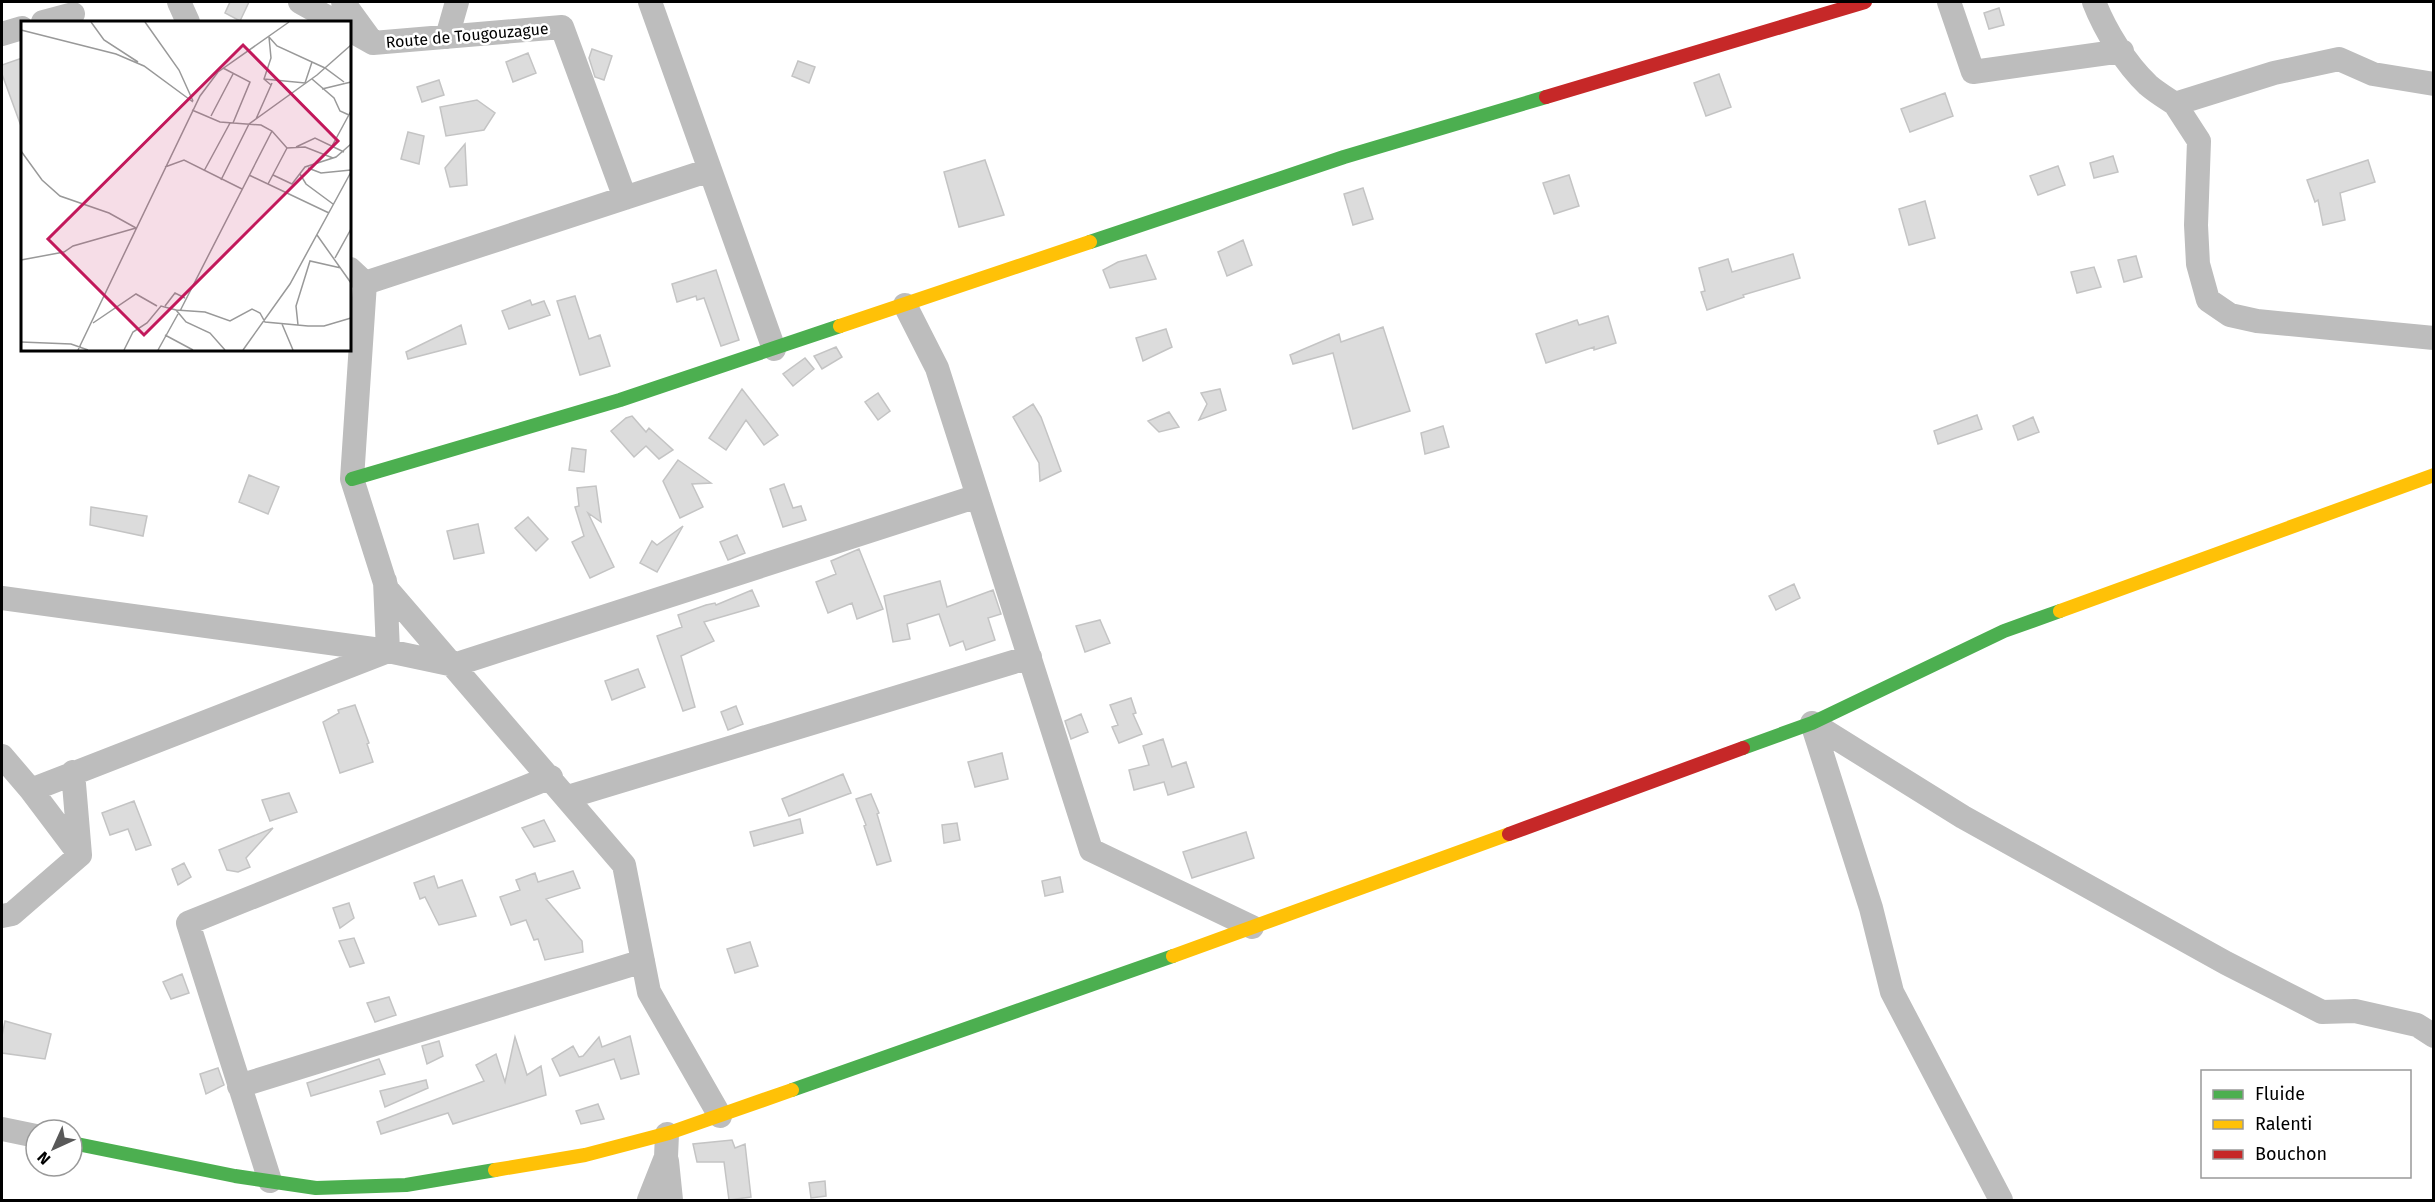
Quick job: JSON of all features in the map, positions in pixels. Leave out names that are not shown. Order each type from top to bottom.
[{"type":"street","points":[[179,2],[188,21]]},
{"type":"street","points":[[300,2],[334,21]]},
{"type":"street","name":"Route de Tougouzague","points":[[343,2],[373,44]]},
{"type":"street","points":[[447,37],[457,2]]},
{"type":"street","points":[[650,2],[774,349]]},
{"type":"street","points":[[352,479],[620,400],[1344,157],[1865,2]]},
{"type":"street","points":[[1949,2],[1973,72],[2121,51]]},
{"type":"street","points":[[2094,2],[2104,26],[2121,51],[2147,84],[2175,104],[2199,141],[2196,225],[2198,255],[2208,300],[2230,315],[2257,321],[2433,338]]},
{"type":"street","points":[[46,21],[73,13]]},
{"type":"street","name":"Route de Tougouzague","points":[[351,31],[373,44],[562,27],[625,198]]},
{"type":"street","points":[[2,34],[21,28]]},
{"type":"street","points":[[2175,104],[2274,73],[2339,59],[2373,74],[2433,84]]},
{"type":"street","points":[[710,170],[625,198],[357,276],[352,479],[387,589],[551,777],[624,865],[649,992],[720,1116]]},
{"type":"street","points":[[905,305],[937,368],[1091,850],[1252,927]]},
{"type":"street","points":[[84,1145],[270,1182],[316,1188],[406,1185],[585,1155],[667,1145],[720,1116],[1048,1002],[1812,723],[2004,631],[2433,475]]},
{"type":"street","points":[[2,598],[388,651],[454,665],[978,496]]},
{"type":"street","points":[[385,581],[388,651]]},
{"type":"street","points":[[31,790],[388,651]]},
{"type":"street","points":[[568,797],[1030,657]]},
{"type":"street","points":[[1812,723],[1963,817],[2226,963],[2322,1012],[2355,1011],[2417,1025],[2433,1036]]},
{"type":"street","points":[[1812,723],[1871,908],[1892,992],[2001,1200]]},
{"type":"street","points":[[2,756],[80,855]]},
{"type":"street","points":[[74,772],[80,855]]},
{"type":"street","points":[[270,1182],[188,923],[551,777]]},
{"type":"street","points":[[2,916],[12,914],[80,855]]},
{"type":"street","points":[[239,1086],[643,961]]},
{"type":"street","points":[[2,1129],[24,1134]]},
{"type":"street","points":[[649,1200],[667,1145]]},
{"type":"street","points":[[667,1145],[671,1200]]},
{"type":"building","points":[[230,2],[249,2],[240,21],[225,13]]},
{"type":"building","points":[[1999,8],[2004,25],[1989,29],[1984,13]]},
{"type":"building","points":[[592,49],[612,56],[604,80],[595,77],[589,58]]},
{"type":"building","points":[[528,53],[536,73],[513,82],[506,62]]},
{"type":"building","points":[[21,58],[21,126],[2,74],[2,65]]},
{"type":"building","points":[[798,61],[815,67],[809,83],[792,76]]},
{"type":"building","points":[[1719,74],[1731,107],[1706,116],[1694,83]]},
{"type":"building","points":[[439,80],[444,95],[422,102],[417,87]]},
{"type":"building","points":[[1945,93],[1953,116],[1910,132],[1901,109]]},
{"type":"building","points":[[477,100],[495,113],[484,130],[446,136],[440,107]]},
{"type":"building","points":[[408,132],[424,136],[419,164],[401,159]]},
{"type":"building","points":[[465,144],[467,185],[450,187],[445,168]]},
{"type":"building","points":[[2113,156],[2118,172],[2094,178],[2090,163]]},
{"type":"building","points":[[985,160],[1004,215],[959,227],[944,172]]},
{"type":"building","points":[[2368,160],[2375,182],[2340,193],[2345,220],[2323,225],[2318,200],[2315,202],[2307,180]]},
{"type":"building","points":[[2058,166],[2065,185],[2038,195],[2030,176]]},
{"type":"building","points":[[1569,175],[1579,206],[1554,214],[1543,183]]},
{"type":"building","points":[[1363,188],[1373,219],[1353,225],[1344,194]]},
{"type":"building","points":[[1925,201],[1935,238],[1909,245],[1899,209]]},
{"type":"building","points":[[1243,240],[1252,265],[1227,276],[1218,252]]},
{"type":"building","points":[[1793,254],[1800,278],[1743,295],[1744,297],[1707,310],[1701,292],[1705,291],[1699,268],[1728,259],[1732,272]]},
{"type":"building","points":[[1146,255],[1156,279],[1110,288],[1103,270],[1118,262]]},
{"type":"building","points":[[2136,256],[2142,277],[2124,282],[2118,260]]},
{"type":"building","points":[[2094,267],[2101,287],[2077,293],[2071,272]]},
{"type":"building","points":[[716,270],[739,340],[721,346],[704,298],[697,300],[696,296],[677,302],[672,284]]},
{"type":"building","points":[[575,296],[589,339],[600,335],[610,366],[580,375],[557,301]]},
{"type":"building","points":[[530,300],[532,305],[544,301],[550,315],[509,329],[502,311]]},
{"type":"building","points":[[1608,316],[1616,343],[1594,350],[1594,347],[1546,363],[1536,334],[1577,320],[1579,325]]},
{"type":"building","points":[[461,325],[466,344],[408,359],[406,352]]},
{"type":"building","points":[[1383,327],[1410,411],[1353,429],[1333,353],[1293,364],[1290,355],[1339,334],[1341,342]]},
{"type":"building","points":[[1166,329],[1172,347],[1143,361],[1136,338]]},
{"type":"building","points":[[836,347],[842,357],[822,369],[814,356]]},
{"type":"building","points":[[805,358],[814,369],[793,386],[783,374]]},
{"type":"building","points":[[742,389],[778,435],[764,445],[746,420],[726,450],[709,438]]},
{"type":"building","points":[[1220,389],[1226,410],[1199,420],[1207,404],[1201,393]]},
{"type":"building","points":[[878,393],[890,411],[878,420],[865,402]]},
{"type":"building","points":[[1033,404],[1041,417],[1061,471],[1040,481],[1039,463],[1013,417]]},
{"type":"building","points":[[1169,412],[1179,427],[1159,432],[1148,421]]},
{"type":"building","points":[[1977,415],[1982,429],[1938,444],[1934,431]]},
{"type":"building","points":[[632,416],[646,432],[649,428],[673,450],[659,459],[646,446],[634,457],[611,431],[626,418]]},
{"type":"building","points":[[2033,417],[2039,432],[2018,440],[2013,426]]},
{"type":"building","points":[[1443,426],[1449,447],[1425,454],[1421,433]]},
{"type":"building","points":[[572,448],[586,450],[584,472],[569,470]]},
{"type":"building","points":[[678,460],[711,483],[692,484],[703,507],[680,518],[663,481]]},
{"type":"building","points":[[249,475],[279,487],[268,514],[239,502]]},
{"type":"building","points":[[784,484],[793,508],[801,506],[806,520],[783,527],[770,489]]},
{"type":"building","points":[[596,486],[601,522],[588,513],[614,567],[590,578],[572,542],[584,536],[575,507],[579,506],[577,488]]},
{"type":"building","points":[[91,507],[147,516],[143,536],[90,525]]},
{"type":"building","points":[[528,517],[548,539],[536,551],[515,528]]},
{"type":"building","points":[[478,524],[484,553],[454,559],[447,531]]},
{"type":"building","points":[[683,526],[657,572],[640,563],[652,541],[657,545]]},
{"type":"building","points":[[737,535],[745,553],[728,560],[720,542]]},
{"type":"building","points":[[859,549],[883,609],[857,619],[852,603],[828,613],[816,582],[836,574],[831,561]]},
{"type":"building","points":[[940,581],[947,607],[993,590],[1001,614],[988,618],[995,640],[966,650],[963,641],[950,646],[939,614],[907,624],[910,639],[893,642],[884,596]]},
{"type":"building","points":[[1794,584],[1800,598],[1776,610],[1769,596]]},
{"type":"building","points":[[752,590],[759,606],[704,622],[714,641],[681,656],[695,707],[683,711],[657,636],[682,627],[678,615],[706,605],[715,603],[716,605]]},
{"type":"building","points":[[1100,620],[1110,643],[1085,652],[1076,626]]},
{"type":"building","points":[[638,669],[645,687],[612,700],[605,681]]},
{"type":"building","points":[[1131,698],[1136,713],[1133,714],[1142,734],[1119,743],[1112,727],[1118,725],[1110,705]]},
{"type":"building","points":[[355,705],[369,743],[367,744],[373,762],[340,773],[323,722],[339,713],[338,710]]},
{"type":"building","points":[[736,706],[743,724],[728,730],[721,712]]},
{"type":"building","points":[[1081,714],[1088,732],[1071,739],[1065,721]]},
{"type":"building","points":[[1163,739],[1172,767],[1186,762],[1194,787],[1168,795],[1164,782],[1134,790],[1129,770],[1149,765],[1143,746]]},
{"type":"building","points":[[1002,753],[1008,779],[975,787],[968,762]]},
{"type":"building","points":[[843,774],[851,793],[789,816],[782,799]]},
{"type":"building","points":[[289,793],[297,812],[270,821],[262,800]]},
{"type":"building","points":[[871,794],[879,813],[877,814],[891,861],[877,865],[856,799]]},
{"type":"building","points":[[134,801],[151,845],[136,850],[128,829],[110,835],[102,813]]},
{"type":"building","points":[[800,819],[803,833],[754,846],[750,832]]},
{"type":"building","points":[[544,820],[555,841],[534,847],[522,828]]},
{"type":"building","points":[[957,823],[960,840],[944,843],[942,825]]},
{"type":"building","points":[[273,828],[246,858],[250,867],[238,872],[227,870],[219,850]]},
{"type":"building","points":[[1246,832],[1254,858],[1192,878],[1183,852]]},
{"type":"building","points":[[184,863],[191,877],[178,885],[172,869]]},
{"type":"building","points":[[573,871],[580,888],[546,899],[582,941],[583,952],[545,960],[538,939],[534,940],[526,920],[511,925],[500,897],[520,890],[516,880],[535,873],[538,882]]},
{"type":"building","points":[[434,876],[438,888],[462,880],[476,916],[439,925],[425,897],[420,899],[414,883]]},
{"type":"building","points":[[1060,877],[1063,892],[1045,896],[1042,881]]},
{"type":"building","points":[[349,903],[354,918],[340,928],[333,908]]},
{"type":"building","points":[[354,938],[364,963],[350,967],[339,941]]},
{"type":"building","points":[[750,942],[758,966],[735,973],[727,949]]},
{"type":"building","points":[[182,974],[189,993],[171,999],[163,982]]},
{"type":"building","points":[[389,997],[396,1015],[375,1022],[367,1003]]},
{"type":"building","points":[[5,1021],[51,1034],[45,1059],[2,1053]]},
{"type":"building","points":[[630,1036],[639,1074],[621,1079],[614,1059],[560,1076],[552,1059],[573,1046],[579,1057],[583,1056],[599,1037],[602,1047]]},
{"type":"building","points":[[515,1037],[527,1075],[541,1066],[546,1095],[453,1124],[448,1113],[381,1134],[377,1122],[484,1081],[476,1065],[496,1054],[505,1082]]},
{"type":"building","points":[[439,1041],[443,1056],[427,1064],[422,1046]]},
{"type":"building","points":[[379,1059],[385,1074],[311,1096],[307,1083]]},
{"type":"building","points":[[218,1068],[224,1085],[206,1094],[200,1074]]},
{"type":"building","points":[[426,1080],[428,1088],[385,1107],[380,1091]]},
{"type":"building","points":[[598,1104],[604,1119],[581,1124],[576,1111]]},
{"type":"building","points":[[732,1140],[735,1148],[745,1144],[751,1197],[729,1200],[724,1162],[697,1162],[693,1144]]},
{"type":"building","points":[[825,1181],[826,1196],[811,1198],[809,1183]]},
{"type":"traffic: fast","points":[[1090,242],[1344,157],[1546,97]]},
{"type":"traffic: fast","points":[[352,479],[620,400],[840,326]]},
{"type":"traffic: fast","points":[[1743,748],[1812,723],[2004,631],[2060,611]]},
{"type":"traffic: fast","points":[[792,1090],[1173,956]]},
{"type":"traffic: fast","points":[[84,1145],[235,1176],[316,1188],[406,1185],[495,1170]]},
{"type":"traffic: slow","points":[[840,326],[1090,242]]},
{"type":"traffic: slow","points":[[2060,611],[2434,475]]},
{"type":"traffic: slow","points":[[1173,956],[1509,834]]},
{"type":"traffic: slow","points":[[495,1170],[585,1155],[669,1133],[792,1090]]},
{"type":"traffic: jam","points":[[1546,97],[1865,2]]},
{"type":"traffic: jam","points":[[1509,834],[1743,748]]}]
